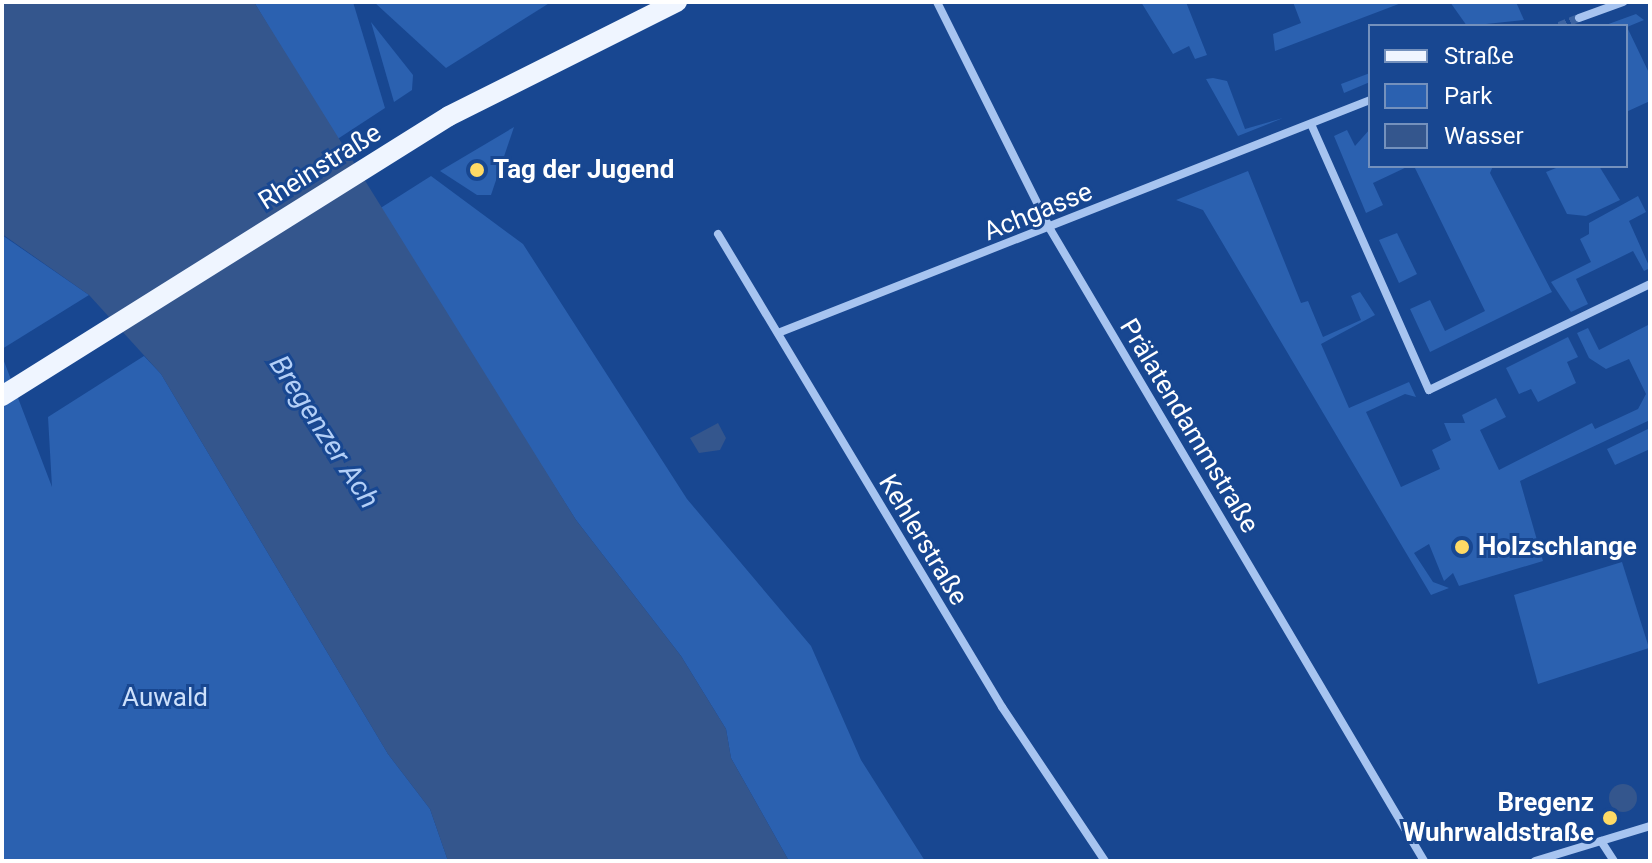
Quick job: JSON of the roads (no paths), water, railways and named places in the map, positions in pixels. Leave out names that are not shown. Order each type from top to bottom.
[{"type":"main road","name":"Rheinstraße","points":[[7,393],[424,132],[677,2]]},
{"type":"street","name":"Prälatendammstraße","points":[[937,2],[1050,229],[1424,861]]},
{"type":"street","points":[[1579,18],[1623,2]]},
{"type":"street","name":"Achgasse","points":[[778,333],[1050,229],[1368,101]]},
{"type":"street","points":[[1311,124],[1429,390],[1650,284]]},
{"type":"street","name":"Kehlerstraße","points":[[718,234],[994,694],[1105,861]]},
{"type":"street","points":[[1535,861],[1650,826]]},
{"type":"street","points":[[1601,841],[1614,861]]},
{"type":"water","name":"Bregenzer Ach","points":[[2,2],[254,2],[576,520],[681,656],[726,729],[731,758],[789,861],[448,861],[430,809],[388,754],[161,374],[89,295],[2,234]]},
{"type":"water","points":[[718,423],[726,438],[720,450],[699,453],[690,438]]},
{"type":"water","points":[[1623,784],[1633,788],[1637,798],[1633,808],[1623,812],[1613,808],[1609,798],[1613,788]]},
{"type":"tunnel","points":[[1564,24],[1579,18]]},
{"type":"place","name":"Tag der Jugend","points":[[477,170]]},
{"type":"place","name":"Holzschlange","points":[[1462,547]]},
{"type":"place","name":"Bregenz Wuhrwaldstraße","points":[[1610,818]]},
{"type":"park label","name":"Auwald","points":[[165,698]]}]
